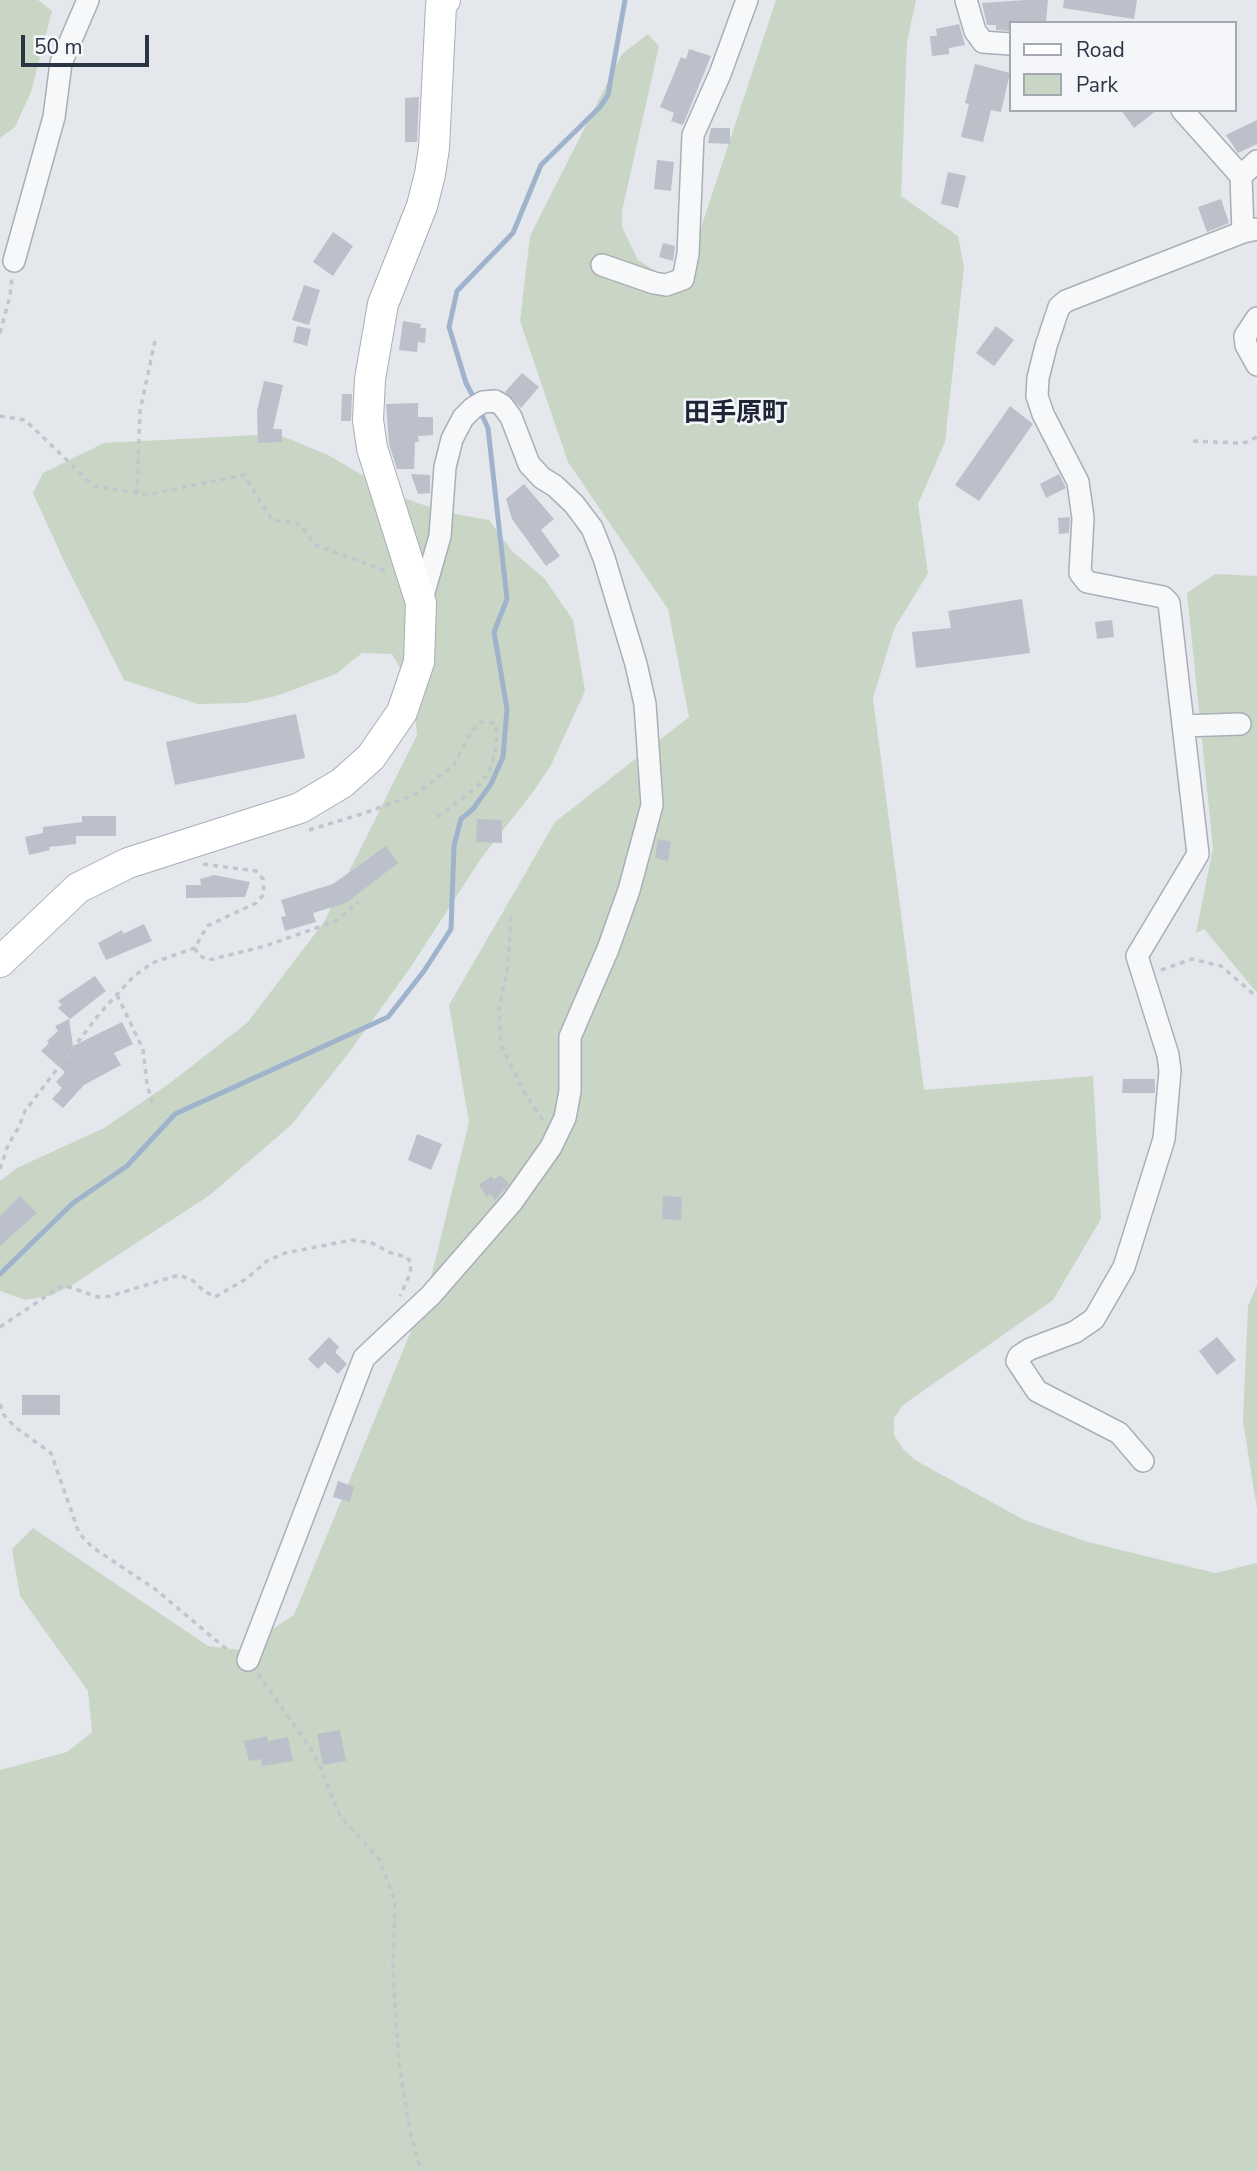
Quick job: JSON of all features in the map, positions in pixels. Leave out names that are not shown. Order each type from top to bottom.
[{"type":"street","points":[[14,261],[54,117],[61,63],[88,0]]},
{"type":"street","points":[[421,603],[372,448],[369,420],[370,379],[383,304],[422,206],[430,174],[435,148],[441,5],[445,0]]},
{"type":"street","points":[[602,265],[654,283],[666,285],[683,279],[688,254],[693,135],[747,0]]},
{"type":"street","points":[[969,2],[975,31],[983,42],[1009,44]]},
{"type":"street","points":[[1143,1461],[1119,1433],[1037,1391],[1017,1361],[1019,1356],[1030,1349],[1075,1332],[1094,1318],[1125,1266],[1164,1139],[1170,1071],[1168,1055],[1137,956],[1198,854],[1169,603],[1163,597],[1087,582],[1080,573],[1083,518],[1078,482],[1043,414],[1037,396],[1038,378],[1046,346],[1059,307],[1066,301],[1250,230],[1241,176],[1184,112]]},
{"type":"street","points":[[1241,176],[1257,161]]},
{"type":"street","points":[[1257,318],[1245,336],[1246,345],[1257,365]]},
{"type":"street","points":[[0,962],[78,888],[128,863],[300,808],[342,783],[371,757],[402,712],[419,662],[421,603],[440,536],[447,458],[457,429],[463,418],[478,405],[495,401],[502,405],[511,417],[529,464],[574,504],[592,528],[604,558],[636,664],[648,733],[652,805],[629,890],[608,949],[570,1037],[569,1091],[565,1118],[555,1139],[512,1202],[431,1295],[364,1358],[248,1660]]},
{"type":"street","points":[[1183,726],[1240,724]]},
{"type":"path","points":[[0,333],[10,296],[14,261]]},
{"type":"path","points":[[137,494],[140,411],[155,341]]},
{"type":"path","points":[[0,416],[25,420],[94,486],[147,495],[244,475],[272,520],[300,524],[316,545],[384,572],[412,574]]},
{"type":"path","points":[[1193,441],[1247,442],[1257,437]]},
{"type":"path","points":[[301,833],[416,794],[453,766],[472,731],[482,722],[495,723],[497,734],[489,773],[478,786],[435,819]]},
{"type":"path","points":[[191,868],[214,860]]},
{"type":"path","points":[[0,1169],[8,1145],[25,1111],[134,976],[152,963],[195,948],[207,926],[256,904],[264,894],[263,879],[256,870],[201,864]]},
{"type":"path","points":[[195,948],[198,955],[209,960],[265,946],[336,921],[358,902]]},
{"type":"path","points":[[511,916],[508,967],[499,1009],[501,1045],[524,1092],[555,1139]]},
{"type":"path","points":[[1142,977],[1192,959],[1221,966],[1257,997]]},
{"type":"path","points":[[117,995],[143,1049],[147,1085],[153,1104]]},
{"type":"path","points":[[0,1327],[62,1285],[98,1297],[110,1296],[179,1275],[192,1280],[215,1297],[246,1279],[267,1261],[285,1253],[352,1240],[372,1243],[391,1253],[407,1257],[411,1263],[410,1274],[394,1305]]},
{"type":"path","points":[[0,1404],[4,1415],[15,1427],[51,1453],[68,1507],[79,1532],[92,1547],[155,1589],[232,1654],[248,1660],[315,1755],[340,1816],[379,1859],[395,1901],[393,1973],[399,2063],[410,2132],[421,2171]]},
{"type":"green space","points":[[0,0],[38,0],[52,11],[31,92],[15,127],[0,138]]},
{"type":"green space","points":[[776,0],[916,0],[907,42],[901,196],[958,236],[964,267],[945,442],[918,504],[928,573],[894,629],[873,698],[924,1090],[1093,1076],[1101,1219],[1053,1300],[903,1405],[894,1418],[894,1435],[903,1449],[915,1460],[1024,1520],[1088,1542],[1215,1573],[1257,1563],[1257,2171],[0,2171],[0,1770],[67,1752],[92,1732],[88,1691],[20,1596],[12,1549],[33,1528],[208,1646],[241,1650],[294,1615],[428,1290],[469,1122],[449,1005],[555,822],[689,717],[668,609],[568,462],[520,321],[530,236],[622,54],[648,34],[659,46],[622,211],[622,227],[638,260],[668,279],[700,231]]},
{"type":"green space","points":[[277,434],[328,455],[398,496],[444,512],[489,520],[512,551],[544,578],[573,620],[585,691],[551,765],[533,792],[482,857],[410,968],[348,1054],[291,1125],[210,1195],[72,1285],[52,1295],[26,1300],[0,1291],[0,1181],[17,1168],[104,1128],[170,1083],[247,1023],[324,922],[417,735],[412,689],[392,654],[362,653],[336,674],[276,696],[245,703],[198,704],[124,680],[33,493],[43,473],[104,443]]},
{"type":"green space","points":[[1215,574],[1257,576],[1257,993],[1204,929],[1196,933],[1213,848],[1187,593]]},
{"type":"green space","points":[[1257,1285],[1257,1509],[1243,1421],[1248,1306]]},
{"type":"building","points":[[1048,0],[1046,21],[1009,21],[1009,31],[996,30],[996,25],[987,25],[982,3]]},
{"type":"building","points":[[1064,0],[1137,0],[1134,19],[1063,8]]},
{"type":"building","points":[[959,24],[965,45],[949,48],[949,54],[932,56],[930,36],[937,36],[936,29]]},
{"type":"building","points":[[689,49],[711,56],[683,125],[671,121],[674,113],[660,107],[681,57],[686,59]]},
{"type":"building","points":[[975,64],[1009,73],[1001,112],[991,110],[983,142],[961,137],[969,104],[965,103]]},
{"type":"building","points":[[419,97],[417,142],[405,142],[405,98]]},
{"type":"building","points":[[1122,112],[1154,112],[1134,128]]},
{"type":"building","points":[[1257,120],[1257,144],[1238,153],[1226,135]]},
{"type":"building","points":[[711,128],[730,128],[730,144],[708,143]]},
{"type":"building","points":[[657,160],[674,162],[671,191],[654,189]]},
{"type":"building","points":[[948,172],[966,176],[958,208],[941,204]]},
{"type":"building","points":[[1221,199],[1229,223],[1207,232],[1198,207]]},
{"type":"building","points":[[333,232],[353,246],[333,276],[313,262]]},
{"type":"building","points":[[663,243],[675,246],[673,261],[659,257]]},
{"type":"building","points":[[304,285],[320,290],[309,325],[292,320]]},
{"type":"building","points":[[403,321],[421,324],[420,328],[426,328],[425,343],[418,342],[417,352],[399,350]]},
{"type":"building","points":[[297,326],[311,329],[307,346],[293,342]]},
{"type":"building","points":[[996,326],[1014,340],[994,366],[976,353]]},
{"type":"building","points":[[522,373],[539,387],[521,408],[505,392]]},
{"type":"building","points":[[264,381],[283,385],[273,429],[282,429],[282,442],[258,443],[257,411]]},
{"type":"building","points":[[342,394],[352,394],[351,421],[341,421]]},
{"type":"building","points":[[418,403],[418,417],[433,417],[433,435],[418,436],[419,442],[415,442],[414,469],[397,469],[389,444],[386,404]]},
{"type":"building","points":[[1010,406],[1033,424],[979,501],[955,485]]},
{"type":"building","points":[[411,474],[430,475],[430,493],[418,494]]},
{"type":"building","points":[[1059,474],[1066,488],[1046,498],[1040,484]]},
{"type":"building","points":[[524,484],[554,519],[541,530],[560,556],[546,566],[512,519],[506,499]]},
{"type":"building","points":[[1070,517],[1069,533],[1059,534],[1058,518]]},
{"type":"building","points":[[1022,599],[1030,653],[916,668],[912,632],[951,628],[948,611]]},
{"type":"building","points":[[1112,620],[1114,637],[1097,639],[1095,622]]},
{"type":"building","points":[[296,714],[305,758],[175,785],[166,742]]},
{"type":"building","points":[[82,816],[116,816],[116,836],[76,836],[76,844],[49,847],[50,850],[29,855],[25,837],[43,833],[43,827],[82,822]]},
{"type":"building","points":[[477,819],[502,820],[502,843],[476,842]]},
{"type":"building","points":[[658,839],[671,842],[668,861],[655,858]]},
{"type":"building","points":[[386,846],[398,863],[346,903],[313,913],[316,922],[285,931],[281,917],[286,916],[281,900],[333,884]]},
{"type":"building","points":[[214,875],[250,882],[245,897],[186,898],[186,885],[201,885],[200,879]]},
{"type":"building","points":[[144,924],[152,941],[106,960],[98,943],[122,930],[123,934]]},
{"type":"building","points":[[95,976],[106,991],[70,1019],[58,1008],[62,1005],[58,1001]]},
{"type":"building","points":[[69,1019],[73,1046],[122,1022],[133,1044],[114,1053],[121,1065],[84,1085],[63,1108],[52,1099],[62,1088],[56,1082],[65,1072],[41,1051],[58,1031],[55,1026]]},
{"type":"building","points":[[1123,1079],[1155,1079],[1155,1093],[1122,1093]]},
{"type":"building","points":[[417,1134],[442,1144],[431,1170],[408,1160]]},
{"type":"building","points":[[501,1175],[509,1184],[495,1200],[490,1194],[487,1197],[479,1185],[491,1176],[494,1179]]},
{"type":"building","points":[[20,1196],[37,1213],[0,1246],[0,1216]]},
{"type":"building","points":[[663,1196],[682,1197],[681,1220],[662,1219]]},
{"type":"building","points":[[329,1337],[339,1347],[335,1352],[347,1364],[338,1374],[325,1362],[318,1369],[308,1359]]},
{"type":"building","points":[[1217,1337],[1236,1360],[1217,1375],[1199,1351]]},
{"type":"building","points":[[22,1395],[60,1395],[60,1415],[22,1415]]},
{"type":"building","points":[[338,1481],[354,1487],[350,1502],[333,1497]]},
{"type":"building","points":[[340,1730],[346,1761],[323,1765],[317,1734]]},
{"type":"building","points":[[267,1736],[268,1741],[288,1737],[293,1761],[262,1766],[261,1759],[249,1761],[244,1741]]},
{"type":"waterway","points":[[475,400],[466,383],[449,327],[457,291],[513,233],[541,165],[600,107],[608,95],[625,0]]},
{"type":"waterway","points":[[0,1274],[73,1203],[127,1166],[175,1114],[388,1017],[424,971],[451,929],[454,846],[461,819],[473,809],[491,784],[503,757],[507,709],[494,632],[507,599],[488,428],[479,409]]},
{"type":"district","name":"田手原町","points":[[736,415]]}]
